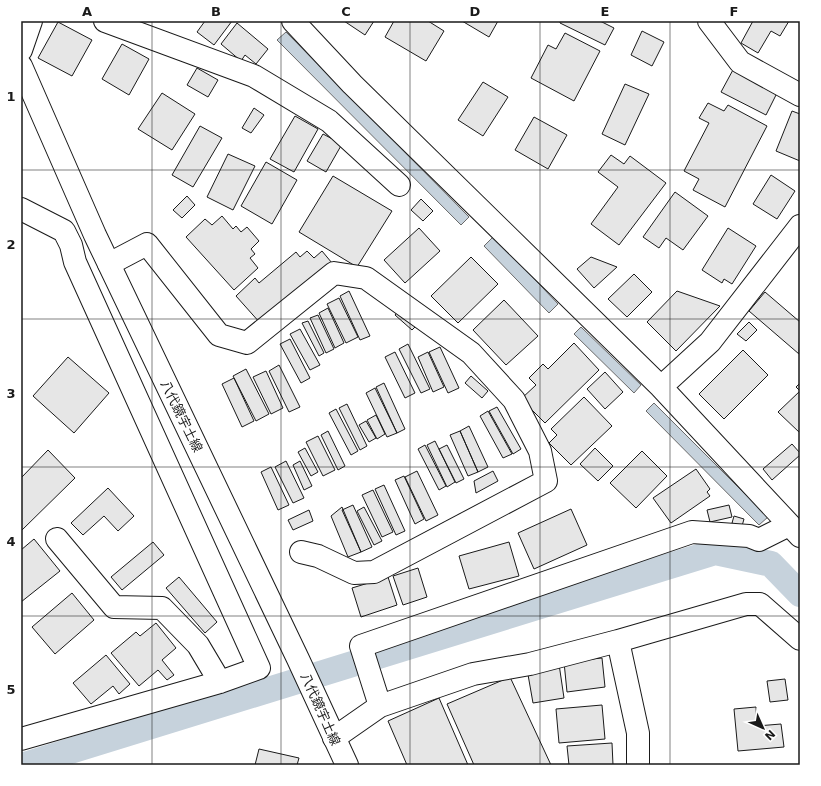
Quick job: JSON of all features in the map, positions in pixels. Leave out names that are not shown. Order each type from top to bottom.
[{"type":"street","points":[[21,50],[31,21]]},
{"type":"street","points":[[105,21],[254,76],[329,121],[399,185]]},
{"type":"street","points":[[294,21],[352,84],[660,387],[794,531],[759,540],[749,536],[692,532],[361,646],[380,706]]},
{"type":"street","points":[[709,21],[740,62],[800,95]]},
{"type":"street","name":"八代鏡宇土線","points":[[21,66],[106,257],[347,765]]},
{"type":"street","points":[[21,209],[64,231],[71,245],[74,262],[259,668],[220,682],[21,739]]},
{"type":"street","points":[[660,387],[710,342],[800,226]]},
{"type":"street","points":[[74,262],[106,257],[147,244],[218,335],[248,343],[334,273],[366,278],[470,353],[514,400],[540,451],[546,481],[374,572],[354,573],[318,556],[301,552]]},
{"type":"street","points":[[57,539],[114,607],[162,608],[198,645],[220,682]]},
{"type":"street","points":[[331,732],[380,706],[473,674],[530,664],[618,642],[746,604],[760,604],[800,640]]},
{"type":"street","points":[[618,642],[638,733],[638,765]]},
{"type":"shaded area","points":[[286,32],[469,217],[461,225],[277,40]]},
{"type":"shaded area","points":[[494,236],[558,304],[549,313],[484,246]]},
{"type":"shaded area","points":[[581,327],[641,385],[634,393],[574,334]]},
{"type":"shaded area","points":[[654,403],[768,517],[759,525],[646,411]]},
{"type":"building","points":[[205,21],[232,21],[214,45],[197,32]]},
{"type":"building","points":[[344,21],[374,21],[365,35]]},
{"type":"building","points":[[394,21],[428,21],[444,31],[426,61],[385,37]]},
{"type":"building","points":[[462,21],[498,21],[489,37]]},
{"type":"building","points":[[560,21],[600,21],[614,28],[605,45],[560,23]]},
{"type":"building","points":[[753,21],[789,21],[780,36],[771,31],[758,53],[741,43]]},
{"type":"building","points":[[58,22],[92,40],[72,76],[38,58]]},
{"type":"building","points":[[237,23],[268,49],[256,64],[245,55],[241,61],[221,44]]},
{"type":"building","points":[[642,31],[664,42],[652,66],[631,55]]},
{"type":"building","points":[[565,33],[600,51],[574,101],[531,78],[548,45],[556,49]]},
{"type":"building","points":[[122,44],[149,59],[129,95],[102,79]]},
{"type":"building","points":[[197,68],[218,80],[208,97],[187,85]]},
{"type":"building","points":[[734,68],[778,91],[766,115],[721,92]]},
{"type":"building","points":[[483,82],[508,97],[483,136],[458,120]]},
{"type":"building","points":[[625,84],[649,94],[625,145],[602,134]]},
{"type":"building","points":[[162,93],[195,114],[172,150],[138,129]]},
{"type":"building","points":[[708,103],[724,111],[728,105],[767,126],[725,207],[693,190],[699,179],[684,171],[709,123],[699,118]]},
{"type":"building","points":[[254,108],[264,115],[251,133],[242,128]]},
{"type":"building","points":[[792,111],[800,114],[800,161],[776,151]]},
{"type":"building","points":[[295,116],[318,129],[294,172],[270,159]]},
{"type":"building","points":[[534,117],[567,135],[548,169],[515,150]]},
{"type":"building","points":[[200,126],[222,138],[193,187],[172,175]]},
{"type":"building","points":[[323,134],[342,144],[326,172],[307,161]]},
{"type":"building","points":[[228,154],[255,166],[233,210],[207,197]]},
{"type":"building","points":[[611,155],[624,164],[630,156],[666,183],[619,245],[591,224],[618,187],[598,172]]},
{"type":"building","points":[[266,162],[297,180],[272,224],[241,206]]},
{"type":"building","points":[[771,175],[795,191],[777,219],[753,204]]},
{"type":"building","points":[[333,176],[392,211],[357,267],[299,232]]},
{"type":"building","points":[[675,192],[708,216],[683,250],[666,238],[659,248],[643,237]]},
{"type":"building","points":[[187,196],[195,205],[182,218],[173,210]]},
{"type":"building","points":[[421,199],[433,211],[423,221],[411,210]]},
{"type":"building","points":[[222,216],[233,229],[236,226],[241,232],[247,227],[259,241],[251,249],[255,254],[250,258],[258,268],[234,290],[186,237],[205,219],[212,225]]},
{"type":"building","points":[[419,228],[440,251],[405,283],[384,260]]},
{"type":"building","points":[[728,228],[756,246],[732,284],[724,279],[722,283],[702,270]]},
{"type":"building","points":[[307,251],[314,258],[322,251],[332,263],[261,324],[236,296],[255,278],[259,283],[296,252],[300,257]]},
{"type":"building","points":[[471,257],[498,284],[458,323],[431,296]]},
{"type":"building","points":[[591,257],[617,267],[594,288],[577,269]]},
{"type":"building","points":[[634,274],[652,292],[627,317],[608,299]]},
{"type":"building","points":[[349,291],[370,336],[360,340],[340,296]]},
{"type":"building","points":[[677,291],[720,306],[676,351],[647,322]]},
{"type":"building","points":[[765,292],[800,322],[799,354],[749,311]]},
{"type":"building","points":[[339,298],[358,337],[346,343],[327,304]]},
{"type":"building","points":[[504,300],[538,336],[506,365],[473,330]]},
{"type":"building","points":[[328,308],[344,343],[335,348],[319,313]]},
{"type":"building","points":[[400,309],[418,324],[412,330],[395,315]]},
{"type":"building","points":[[318,315],[334,349],[326,353],[310,318]]},
{"type":"building","points":[[308,321],[324,353],[319,356],[302,323]]},
{"type":"building","points":[[749,322],[757,330],[746,341],[737,334]]},
{"type":"building","points":[[300,329],[320,365],[310,370],[290,334]]},
{"type":"building","points":[[290,339],[310,378],[301,383],[280,344]]},
{"type":"building","points":[[574,343],[599,370],[545,423],[521,399],[536,385],[529,378],[543,364],[548,369]]},
{"type":"building","points":[[408,344],[430,389],[421,393],[399,349]]},
{"type":"building","points":[[440,347],[459,388],[448,393],[429,352]]},
{"type":"building","points":[[743,350],[768,375],[724,419],[699,394]]},
{"type":"building","points":[[395,352],[415,393],[405,398],[385,357]]},
{"type":"building","points":[[428,352],[444,387],[433,392],[418,357]]},
{"type":"building","points":[[68,357],[109,393],[74,433],[33,396]]},
{"type":"building","points":[[279,365],[300,407],[289,412],[269,371]]},
{"type":"building","points":[[246,369],[269,414],[256,421],[233,376]]},
{"type":"building","points":[[266,371],[283,408],[271,414],[253,377]]},
{"type":"building","points":[[605,372],[623,392],[605,409],[587,389]]},
{"type":"building","points":[[471,376],[488,391],[482,398],[465,383]]},
{"type":"building","points":[[234,378],[254,421],[242,427],[222,384]]},
{"type":"building","points":[[384,383],[405,429],[397,433],[376,387]]},
{"type":"building","points":[[800,383],[800,391],[796,387]]},
{"type":"building","points":[[375,388],[397,433],[387,437],[366,393]]},
{"type":"building","points":[[800,391],[800,433],[778,412]]},
{"type":"building","points":[[584,397],[612,426],[571,465],[549,443],[557,435],[551,429]]},
{"type":"building","points":[[347,404],[367,446],[360,450],[339,408]]},
{"type":"building","points":[[497,407],[521,449],[513,454],[489,411]]},
{"type":"building","points":[[336,409],[358,451],[351,455],[329,413]]},
{"type":"building","points":[[488,411],[512,454],[503,458],[480,416]]},
{"type":"building","points":[[376,415],[385,434],[377,439],[367,420]]},
{"type":"building","points":[[366,421],[376,438],[369,442],[359,425]]},
{"type":"building","points":[[469,426],[488,467],[478,472],[460,431]]},
{"type":"building","points":[[328,431],[345,466],[338,470],[321,435]]},
{"type":"building","points":[[460,431],[478,472],[468,476],[450,435]]},
{"type":"building","points":[[318,436],[335,470],[323,476],[306,442]]},
{"type":"building","points":[[435,441],[455,482],[447,487],[427,445]]},
{"type":"building","points":[[792,444],[800,455],[772,480],[763,469]]},
{"type":"building","points":[[425,445],[446,486],[439,490],[418,449]]},
{"type":"building","points":[[447,445],[464,479],[456,483],[439,449]]},
{"type":"building","points":[[305,448],[318,472],[311,476],[298,452]]},
{"type":"building","points":[[595,448],[613,466],[598,481],[580,464]]},
{"type":"building","points":[[48,450],[75,478],[21,531],[21,478]]},
{"type":"building","points":[[642,451],[667,476],[636,508],[610,483]]},
{"type":"building","points":[[286,461],[304,498],[293,503],[275,467]]},
{"type":"building","points":[[300,461],[312,486],[304,490],[293,465]]},
{"type":"building","points":[[271,467],[289,505],[278,510],[261,472]]},
{"type":"building","points":[[696,469],[710,489],[707,492],[710,496],[671,523],[653,498]]},
{"type":"building","points":[[417,471],[438,515],[426,521],[405,477]]},
{"type":"building","points":[[493,471],[498,481],[476,493],[474,481]]},
{"type":"building","points":[[404,476],[424,519],[415,524],[395,480]]},
{"type":"building","points":[[384,485],[405,531],[396,535],[375,489]]},
{"type":"building","points":[[108,488],[134,516],[118,531],[104,516],[83,535],[71,523]]},
{"type":"building","points":[[373,490],[393,532],[382,537],[362,495]]},
{"type":"building","points":[[353,505],[372,547],[361,552],[342,510]]},
{"type":"building","points":[[729,505],[732,517],[710,522],[707,510]]},
{"type":"building","points":[[342,507],[361,552],[348,557],[331,516]]},
{"type":"building","points":[[364,507],[382,541],[374,545],[357,511]]},
{"type":"building","points":[[571,509],[587,545],[534,569],[518,533]]},
{"type":"building","points":[[309,510],[313,521],[293,530],[288,520]]},
{"type":"building","points":[[734,516],[744,519],[742,526],[732,523]]},
{"type":"building","points":[[34,539],[60,571],[21,602],[21,550]]},
{"type":"building","points":[[153,542],[164,555],[122,590],[111,577]]},
{"type":"building","points":[[509,542],[519,576],[469,589],[459,556]]},
{"type":"building","points":[[418,568],[427,597],[403,605],[393,576]]},
{"type":"building","points":[[179,577],[217,622],[205,633],[166,588]]},
{"type":"building","points":[[388,577],[397,605],[361,617],[352,588]]},
{"type":"building","points":[[72,593],[94,620],[55,654],[32,627]]},
{"type":"building","points":[[156,623],[176,648],[162,660],[174,675],[167,680],[158,670],[139,686],[111,653],[136,632],[140,636]]},
{"type":"building","points":[[106,655],[130,684],[119,694],[113,686],[91,704],[73,683]]},
{"type":"building","points":[[602,658],[605,687],[567,692],[564,662]]},
{"type":"building","points":[[559,664],[564,698],[533,703],[527,669]]},
{"type":"building","points":[[510,677],[551,765],[474,765],[447,704]]},
{"type":"building","points":[[785,679],[788,700],[770,702],[767,681]]},
{"type":"building","points":[[439,698],[468,765],[407,765],[388,721]]},
{"type":"building","points":[[602,705],[605,739],[559,743],[556,709]]},
{"type":"building","points":[[756,707],[757,726],[781,724],[784,747],[738,751],[734,709]]},
{"type":"building","points":[[612,743],[613,765],[569,765],[567,746]]},
{"type":"building","points":[[259,749],[299,758],[297,765],[255,765]]},
{"type":"waterway","points":[[25,765],[715,552],[771,564],[800,594]]}]
